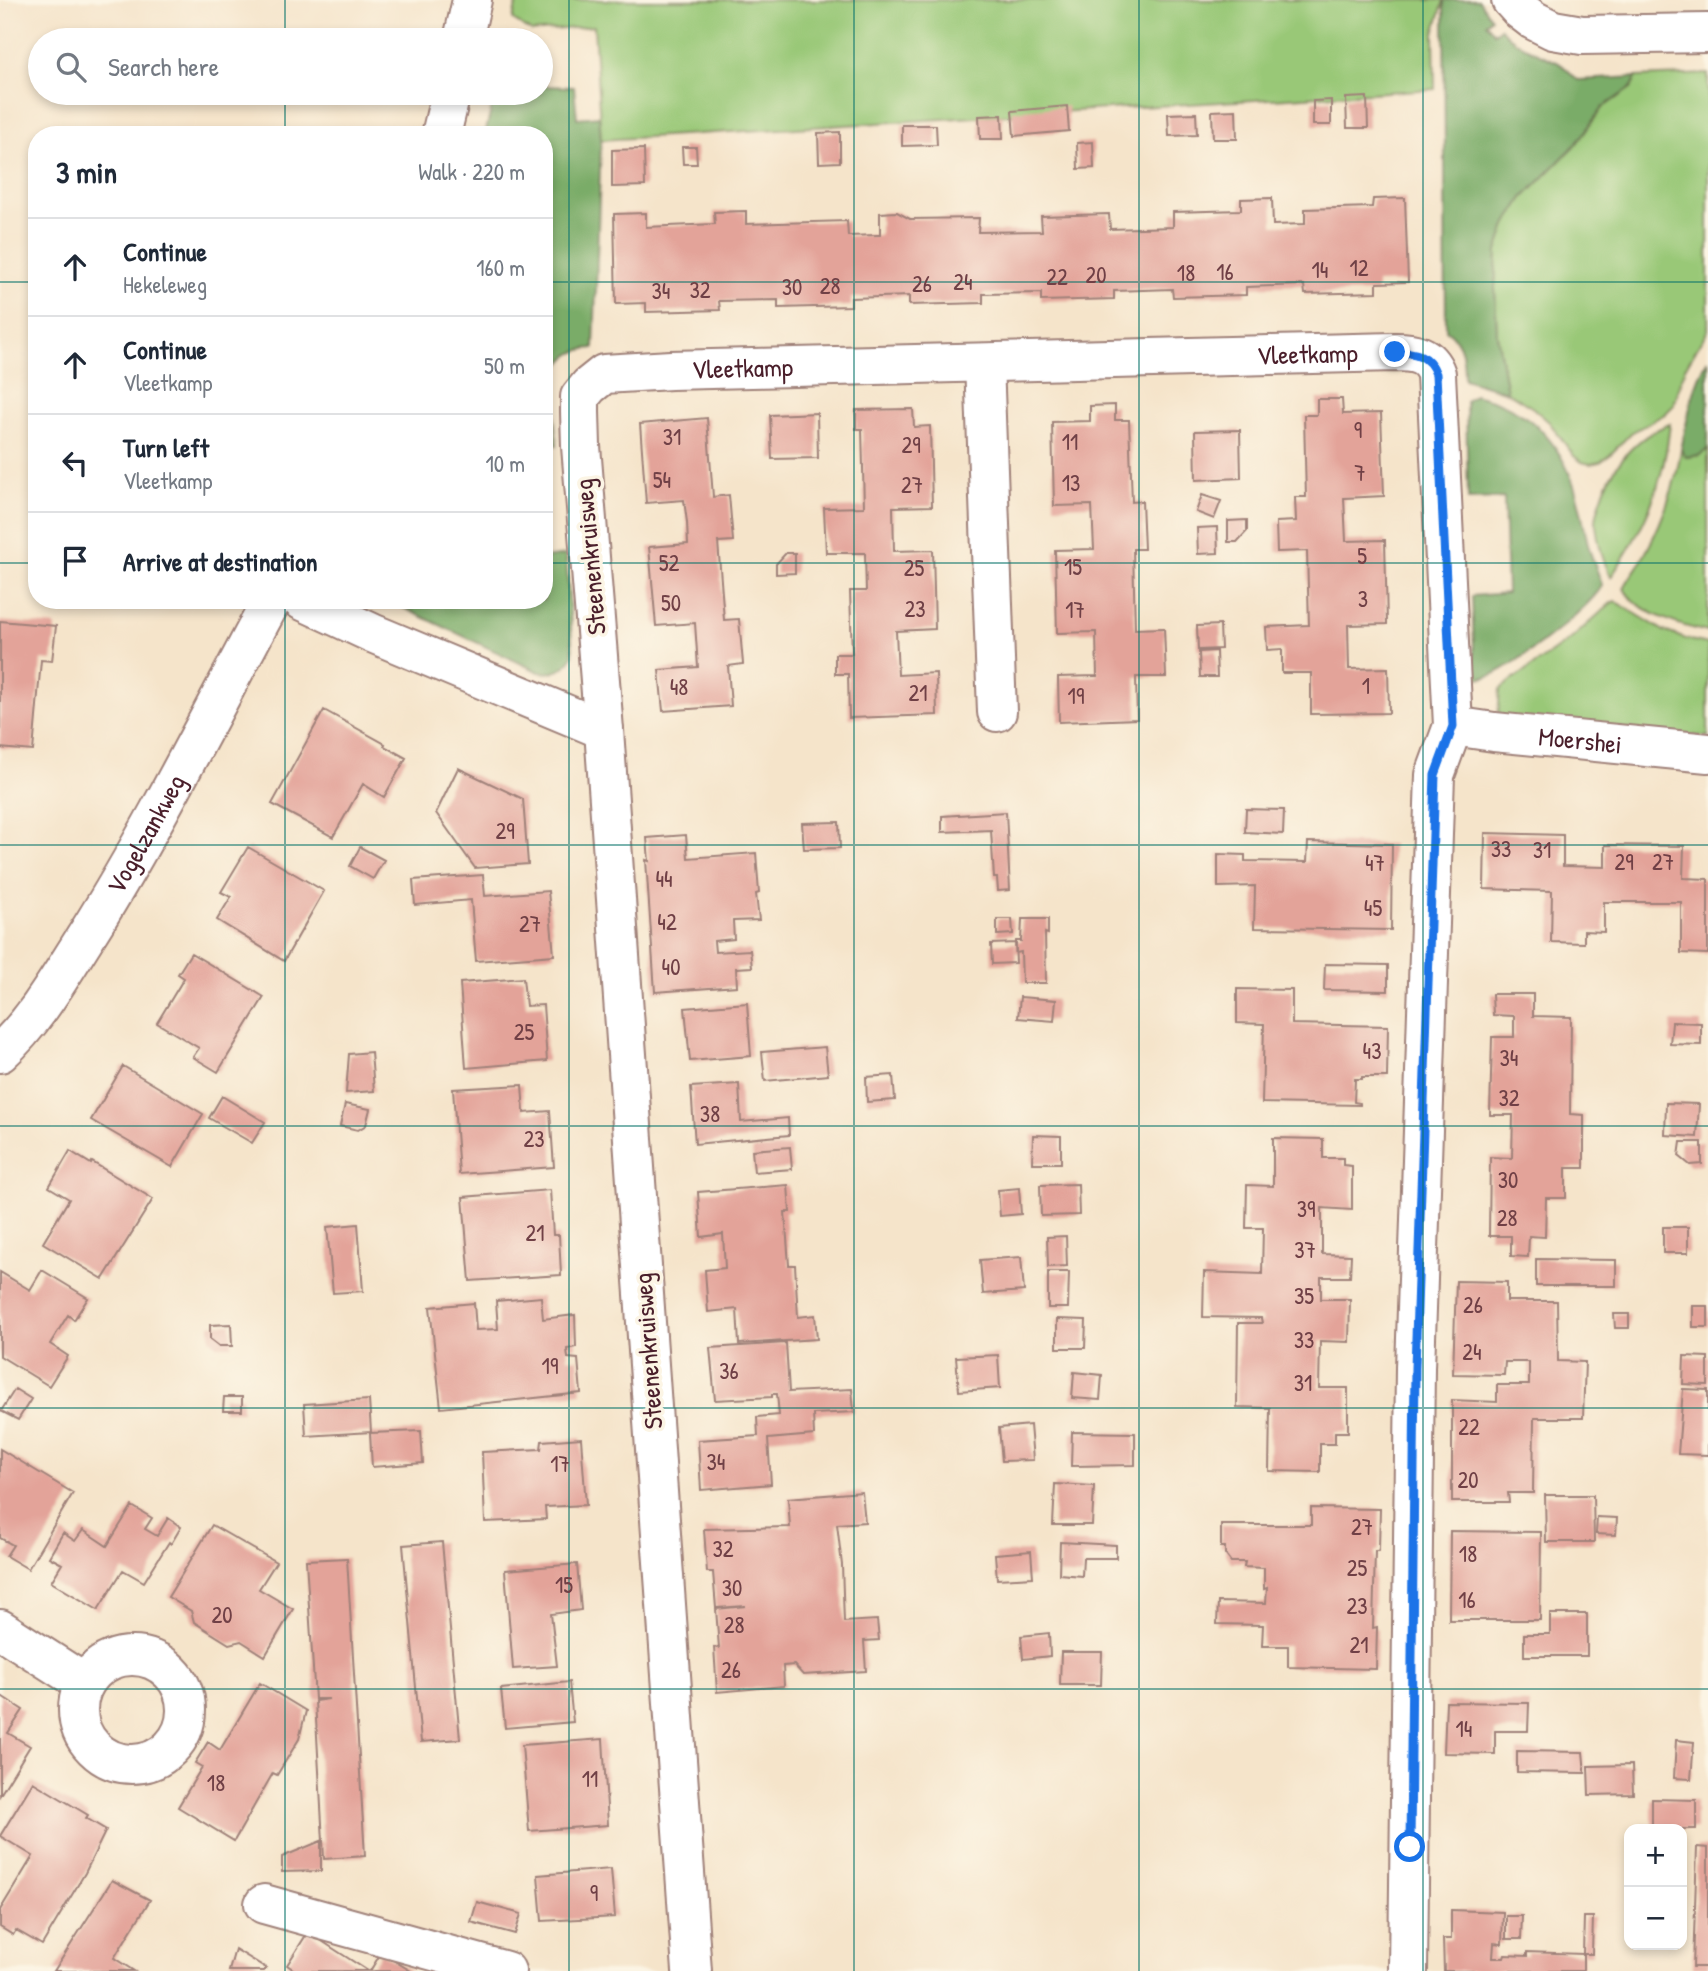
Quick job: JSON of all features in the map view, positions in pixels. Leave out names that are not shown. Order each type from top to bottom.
[{"type":"street","points":[[466,28],[472,0]]},
{"type":"street","points":[[1511,0],[1533,20],[1553,30],[1581,35],[1708,33]]},
{"type":"street","points":[[443,126],[448,105]]},
{"type":"street","name":"Vleetkamp","points":[[589,386],[604,374],[671,370],[1414,352],[1427,359],[1434,367],[1438,385],[1453,726]]},
{"type":"street","points":[[984,363],[997,712]]},
{"type":"street","name":"Steenenkruisweg","points":[[589,386],[580,397],[581,446],[604,730],[692,1971]]},
{"type":"street","name":"Vogelzankweg","points":[[0,1053],[28,1024],[115,889],[267,609]]},
{"type":"street","points":[[320,609],[604,730]]},
{"type":"street","points":[[1408,1971],[1415,1368],[1434,789],[1435,775],[1453,726]]},
{"type":"street","name":"Moershei","points":[[1453,726],[1494,733],[1708,753]]},
{"type":"street","points":[[0,1629],[84,1683]]},
{"type":"street","points":[[264,1905],[506,1971]]},
{"type":"green space","points":[[517,0],[1444,0],[1434,34],[1435,89],[601,140],[594,26],[553,30],[526,28],[513,20]]},
{"type":"green space","points":[[1444,0],[1479,0],[1491,18],[1486,23],[1495,33],[1500,28],[1520,44],[1560,64],[1578,80],[1636,77],[1632,87],[1602,108],[1577,143],[1523,198],[1507,223],[1497,251],[1495,288],[1497,335],[1507,392],[1464,379],[1460,346],[1446,330]]},
{"type":"green space","points":[[1708,74],[1708,330],[1685,368],[1673,406],[1665,414],[1631,433],[1600,462],[1582,462],[1574,456],[1549,422],[1507,392],[1497,335],[1497,251],[1507,223],[1523,198],[1577,143],[1602,108],[1632,87],[1636,77]]},
{"type":"green space","points":[[553,86],[574,87],[577,118],[599,116],[601,140],[594,348],[576,351],[565,359],[557,370],[553,398],[553,126],[487,126],[492,105],[553,105]]},
{"type":"green space","points":[[1708,359],[1708,449],[1700,455],[1686,457],[1681,450],[1688,415]]},
{"type":"green space","points":[[1474,395],[1507,406],[1521,414],[1546,435],[1556,448],[1575,488],[1589,549],[1602,585],[1583,608],[1530,651],[1497,672],[1475,678],[1472,596],[1507,593],[1504,498],[1468,499],[1466,401]]},
{"type":"green space","points":[[553,398],[557,445],[553,445]]},
{"type":"green space","points":[[1670,424],[1663,467],[1651,505],[1634,541],[1611,577],[1601,552],[1596,525],[1604,490],[1617,466],[1635,445]]},
{"type":"green space","points":[[1708,449],[1708,632],[1649,611],[1629,597],[1624,588],[1642,560],[1661,520],[1675,479],[1681,450],[1687,457],[1700,455]]},
{"type":"green space","points":[[566,555],[573,656],[563,668],[554,672],[539,672],[406,609],[553,609],[553,557]]},
{"type":"green space","points":[[1615,601],[1664,631],[1708,644],[1708,737],[1498,717],[1500,689],[1571,639]]},
{"type":"building","points":[[1367,97],[1368,128],[1347,128],[1346,98]]},
{"type":"building","points":[[1331,100],[1331,125],[1313,125],[1313,101]]},
{"type":"building","points":[[1067,106],[1069,131],[1014,136],[1012,111]]},
{"type":"building","points":[[1236,110],[1237,139],[1213,139],[1212,111]]},
{"type":"building","points":[[1196,113],[1197,135],[1169,136],[1168,114]]},
{"type":"building","points":[[1002,115],[1003,139],[980,139],[979,116]]},
{"type":"building","points":[[902,125],[936,125],[937,145],[902,146]]},
{"type":"building","points":[[840,132],[840,162],[819,163],[818,133]]},
{"type":"building","points":[[1093,142],[1094,168],[1078,169],[1077,143]]},
{"type":"building","points":[[682,147],[696,147],[697,164],[683,164]]},
{"type":"building","points":[[644,149],[645,186],[612,187],[612,150]]},
{"type":"building","points":[[1272,198],[1273,225],[1305,224],[1305,209],[1372,207],[1373,199],[1405,198],[1408,282],[1377,283],[1377,292],[1305,294],[1304,285],[1246,287],[1246,295],[1173,297],[1172,289],[1114,291],[1114,299],[1041,301],[1041,293],[983,294],[983,303],[909,305],[909,296],[851,298],[851,306],[778,308],[778,300],[719,301],[720,310],[646,312],[646,303],[616,304],[614,214],[646,213],[646,227],[715,224],[714,212],[746,211],[746,224],[847,221],[848,236],[880,235],[880,213],[897,212],[910,219],[979,218],[978,232],[1042,231],[1041,216],[1109,214],[1110,229],[1173,227],[1173,212],[1241,210],[1241,199]]},
{"type":"building","points":[[1317,399],[1342,399],[1343,414],[1381,413],[1384,496],[1344,498],[1346,541],[1385,540],[1387,624],[1348,625],[1349,669],[1388,668],[1389,713],[1311,714],[1311,673],[1282,673],[1282,649],[1267,650],[1266,627],[1309,625],[1307,551],[1277,552],[1276,522],[1296,521],[1295,497],[1306,497],[1304,415],[1317,415]]},
{"type":"building","points":[[1115,405],[1115,420],[1129,420],[1132,502],[1142,501],[1144,549],[1133,549],[1135,629],[1164,628],[1166,677],[1136,677],[1137,719],[1059,722],[1058,677],[1097,676],[1096,632],[1057,633],[1055,550],[1094,549],[1092,505],[1054,506],[1052,422],[1090,421],[1090,406]]},
{"type":"building","points":[[913,409],[914,427],[930,426],[932,506],[893,507],[894,551],[933,550],[935,629],[896,631],[898,675],[936,673],[937,715],[849,718],[848,674],[835,674],[835,654],[852,654],[850,591],[866,591],[865,553],[826,553],[824,508],[864,507],[862,429],[856,429],[856,410]]},
{"type":"building","points":[[817,413],[818,458],[772,459],[770,415]]},
{"type":"building","points":[[707,418],[713,497],[729,495],[733,541],[718,542],[724,620],[739,619],[743,664],[728,666],[731,706],[663,711],[659,670],[698,667],[695,623],[656,626],[649,547],[688,544],[687,522],[684,500],[646,503],[640,424]]},
{"type":"building","points":[[1240,430],[1241,478],[1196,480],[1195,431]]},
{"type":"building","points":[[1202,495],[1221,501],[1214,519],[1196,512]]},
{"type":"building","points":[[1247,520],[1247,531],[1237,542],[1228,542],[1228,521]]},
{"type":"building","points":[[1217,527],[1218,553],[1198,554],[1197,528]]},
{"type":"building","points":[[786,553],[795,553],[795,573],[776,574],[776,564]]},
{"type":"building","points":[[0,621],[56,626],[52,661],[41,660],[33,751],[0,748]]},
{"type":"building","points":[[1220,625],[1221,649],[1198,650],[1197,626]]},
{"type":"building","points":[[1216,651],[1217,677],[1200,677],[1199,652]]},
{"type":"building","points":[[324,710],[406,758],[384,797],[363,784],[333,837],[272,804]]},
{"type":"building","points":[[458,768],[523,799],[528,864],[475,868],[436,813]]},
{"type":"building","points":[[1246,809],[1284,810],[1283,834],[1245,832]]},
{"type":"building","points":[[1006,812],[1010,890],[998,891],[997,878],[994,878],[991,830],[942,832],[942,816]]},
{"type":"building","points":[[839,822],[840,848],[804,849],[802,823]]},
{"type":"building","points":[[1485,833],[1563,835],[1563,866],[1605,867],[1605,845],[1684,846],[1683,878],[1708,879],[1708,954],[1681,953],[1681,902],[1604,902],[1604,932],[1584,931],[1584,943],[1551,942],[1552,891],[1484,889]]},
{"type":"building","points":[[686,835],[688,858],[756,853],[759,920],[733,921],[734,939],[714,941],[715,952],[750,950],[752,967],[736,968],[737,986],[655,992],[646,860],[649,861],[647,838]]},
{"type":"building","points":[[1308,842],[1392,844],[1391,930],[1254,928],[1255,886],[1218,887],[1218,854],[1245,855],[1245,861],[1307,862]]},
{"type":"building","points":[[248,847],[324,891],[284,961],[217,920],[231,897],[221,892]]},
{"type":"building","points":[[360,847],[384,860],[373,879],[350,866]]},
{"type":"building","points":[[483,875],[485,896],[548,891],[554,955],[476,961],[471,900],[415,905],[413,880]]},
{"type":"building","points":[[997,919],[1012,919],[1013,934],[997,935]]},
{"type":"building","points":[[1022,919],[1048,919],[1048,934],[1045,933],[1046,983],[1022,983],[1021,952],[1016,953],[1016,941],[1021,941]]},
{"type":"building","points":[[1015,943],[1016,963],[992,964],[991,944]]},
{"type":"building","points":[[191,953],[264,997],[218,1072],[193,1057],[199,1048],[157,1023],[184,978],[178,974]]},
{"type":"building","points":[[1325,964],[1388,965],[1388,991],[1324,990]]},
{"type":"building","points":[[523,978],[526,1006],[543,1005],[547,1061],[466,1068],[460,983]]},
{"type":"building","points":[[1237,989],[1292,990],[1292,1024],[1388,1026],[1387,1077],[1355,1079],[1354,1102],[1360,1105],[1262,1103],[1264,1024],[1237,1023]]},
{"type":"building","points":[[1492,994],[1533,994],[1533,1016],[1571,1017],[1570,1114],[1584,1115],[1584,1168],[1566,1168],[1566,1198],[1546,1198],[1545,1237],[1529,1236],[1528,1257],[1511,1256],[1511,1236],[1489,1236],[1490,1157],[1512,1158],[1513,1115],[1490,1115],[1492,1037],[1514,1037],[1514,1016],[1493,1015]]},
{"type":"building","points":[[1020,997],[1056,1000],[1054,1021],[1018,1018]]},
{"type":"building","points":[[747,1003],[751,1056],[690,1061],[685,1008]]},
{"type":"building","points":[[1672,1022],[1701,1023],[1701,1045],[1670,1044]]},
{"type":"building","points":[[825,1047],[828,1075],[765,1081],[762,1052]]},
{"type":"building","points":[[371,1052],[374,1091],[346,1093],[349,1054]]},
{"type":"building","points":[[123,1066],[203,1114],[172,1167],[91,1120]]},
{"type":"building","points":[[893,1075],[895,1100],[867,1102],[866,1077]]},
{"type":"building","points":[[739,1084],[741,1122],[788,1118],[789,1135],[695,1144],[691,1087]]},
{"type":"building","points":[[522,1085],[524,1113],[550,1111],[554,1167],[459,1174],[453,1089]]},
{"type":"building","points":[[222,1096],[265,1122],[252,1143],[209,1118]]},
{"type":"building","points":[[1666,1103],[1699,1104],[1697,1137],[1665,1135]]},
{"type":"building","points":[[345,1104],[370,1109],[366,1125],[358,1130],[340,1126]]},
{"type":"building","points":[[1033,1135],[1061,1136],[1061,1163],[1032,1163]]},
{"type":"building","points":[[1273,1138],[1323,1139],[1323,1158],[1343,1158],[1343,1165],[1352,1166],[1352,1210],[1322,1208],[1322,1254],[1351,1255],[1350,1277],[1321,1277],[1321,1299],[1350,1299],[1349,1342],[1320,1341],[1319,1388],[1348,1388],[1348,1432],[1335,1432],[1335,1444],[1320,1444],[1320,1472],[1269,1471],[1270,1408],[1237,1407],[1238,1323],[1262,1323],[1261,1318],[1203,1317],[1204,1272],[1262,1274],[1263,1228],[1246,1228],[1247,1185],[1273,1186]]},
{"type":"building","points":[[1681,1142],[1702,1142],[1702,1164],[1690,1165],[1679,1156]]},
{"type":"building","points":[[790,1147],[792,1169],[754,1172],[752,1150]]},
{"type":"building","points":[[70,1151],[153,1199],[103,1279],[43,1243],[69,1199],[49,1187]]},
{"type":"building","points":[[1078,1184],[1079,1215],[1041,1216],[1040,1185]]},
{"type":"building","points":[[788,1185],[790,1212],[785,1212],[789,1265],[795,1265],[798,1317],[815,1315],[817,1339],[739,1344],[737,1309],[708,1312],[705,1270],[725,1268],[723,1234],[701,1237],[698,1192]]},
{"type":"building","points":[[1019,1188],[1021,1214],[1000,1216],[998,1190]]},
{"type":"building","points":[[550,1190],[553,1235],[559,1235],[561,1275],[470,1281],[463,1197]]},
{"type":"building","points":[[358,1224],[363,1291],[333,1293],[327,1227]]},
{"type":"building","points":[[1663,1227],[1688,1227],[1688,1253],[1663,1253]]},
{"type":"building","points":[[1066,1236],[1067,1266],[1048,1267],[1047,1237]]},
{"type":"building","points":[[1021,1257],[1024,1291],[983,1294],[980,1260]]},
{"type":"building","points":[[1536,1259],[1616,1260],[1616,1286],[1536,1286]]},
{"type":"building","points":[[42,1270],[88,1298],[74,1320],[68,1315],[50,1344],[68,1356],[49,1386],[0,1356],[0,1272],[30,1290]]},
{"type":"building","points":[[1048,1272],[1069,1272],[1068,1308],[1048,1308]]},
{"type":"building","points":[[1456,1281],[1507,1282],[1507,1301],[1557,1301],[1558,1361],[1585,1362],[1583,1418],[1534,1418],[1533,1493],[1508,1493],[1509,1502],[1452,1502],[1452,1400],[1497,1402],[1497,1385],[1529,1385],[1529,1362],[1505,1362],[1504,1375],[1453,1374]]},
{"type":"building","points":[[541,1297],[543,1319],[575,1315],[576,1347],[567,1349],[568,1358],[578,1359],[581,1393],[441,1408],[430,1307],[474,1303],[476,1330],[498,1329],[496,1301]]},
{"type":"building","points":[[1693,1306],[1708,1306],[1708,1327],[1693,1327]]},
{"type":"building","points":[[1614,1314],[1629,1314],[1629,1328],[1615,1328]]},
{"type":"building","points":[[1057,1319],[1086,1320],[1085,1348],[1057,1348]]},
{"type":"building","points":[[231,1324],[232,1346],[219,1346],[210,1339],[210,1325]]},
{"type":"building","points":[[786,1343],[789,1392],[852,1389],[854,1412],[813,1414],[814,1435],[768,1439],[771,1484],[701,1490],[698,1440],[758,1436],[757,1417],[779,1415],[777,1394],[772,1394],[772,1397],[715,1400],[710,1348]]},
{"type":"building","points":[[998,1355],[1000,1388],[959,1391],[956,1357]]},
{"type":"building","points":[[1684,1356],[1708,1357],[1708,1385],[1683,1384]]},
{"type":"building","points":[[1074,1372],[1102,1375],[1100,1400],[1072,1398]]},
{"type":"building","points":[[15,1389],[31,1399],[18,1420],[1,1411]]},
{"type":"building","points":[[1683,1389],[1708,1390],[1708,1455],[1678,1454]]},
{"type":"building","points":[[224,1397],[242,1397],[242,1411],[223,1411]]},
{"type":"building","points":[[369,1400],[371,1432],[306,1436],[304,1404]]},
{"type":"building","points":[[1030,1425],[1033,1460],[1002,1461],[999,1428]]},
{"type":"building","points":[[421,1431],[423,1463],[372,1467],[370,1433]]},
{"type":"building","points":[[1072,1432],[1135,1433],[1135,1465],[1071,1466]]},
{"type":"building","points":[[581,1438],[586,1505],[545,1507],[546,1519],[485,1522],[482,1452],[541,1449],[542,1441]]},
{"type":"building","points":[[0,1449],[73,1493],[28,1569],[6,1556],[13,1545],[0,1538]]},
{"type":"building","points":[[1055,1484],[1094,1486],[1092,1525],[1053,1525]]},
{"type":"building","points":[[862,1492],[865,1522],[837,1524],[844,1622],[877,1620],[879,1640],[864,1641],[866,1671],[803,1675],[794,1665],[783,1666],[784,1686],[717,1692],[714,1647],[719,1648],[716,1609],[746,1606],[716,1608],[713,1572],[707,1572],[704,1529],[790,1527],[788,1498]]},
{"type":"building","points":[[1545,1495],[1593,1495],[1594,1542],[1546,1542]]},
{"type":"building","points":[[132,1506],[152,1518],[145,1529],[157,1536],[168,1518],[181,1527],[144,1582],[123,1570],[98,1610],[51,1582],[62,1564],[49,1557],[63,1533],[75,1541],[83,1530],[107,1546]]},
{"type":"building","points":[[1311,1508],[1380,1509],[1379,1548],[1375,1551],[1373,1628],[1377,1627],[1376,1669],[1288,1667],[1288,1646],[1262,1646],[1263,1625],[1217,1624],[1218,1602],[1266,1603],[1267,1588],[1264,1589],[1264,1568],[1244,1567],[1245,1562],[1231,1562],[1225,1554],[1225,1547],[1221,1547],[1221,1525],[1311,1525]]},
{"type":"building","points":[[1597,1517],[1617,1518],[1616,1535],[1596,1534]]},
{"type":"building","points":[[212,1525],[276,1562],[259,1589],[293,1609],[265,1656],[241,1641],[229,1644],[194,1622],[191,1611],[168,1597]]},
{"type":"building","points":[[1450,1531],[1541,1532],[1540,1620],[1449,1620]]},
{"type":"building","points":[[442,1542],[460,1739],[421,1742],[403,1545]]},
{"type":"building","points":[[1060,1542],[1116,1545],[1116,1558],[1083,1558],[1082,1576],[1059,1574]]},
{"type":"building","points":[[1031,1551],[1033,1577],[997,1579],[995,1554]]},
{"type":"building","points":[[347,1558],[365,1856],[324,1859],[315,1701],[329,1699],[315,1699],[306,1560]]},
{"type":"building","points":[[577,1564],[581,1610],[551,1614],[557,1666],[513,1669],[505,1570]]},
{"type":"building","points":[[1550,1614],[1587,1614],[1587,1656],[1524,1656],[1524,1634],[1550,1634]]},
{"type":"building","points":[[1049,1633],[1050,1656],[1023,1659],[1021,1636]]},
{"type":"building","points":[[1061,1652],[1102,1652],[1101,1685],[1060,1685]]},
{"type":"building","points":[[569,1682],[573,1722],[505,1728],[501,1689]]},
{"type":"building","points":[[260,1683],[306,1711],[299,1739],[277,1775],[273,1773],[234,1841],[178,1807],[202,1767],[195,1763],[208,1742],[220,1750]]},
{"type":"building","points":[[0,1695],[23,1710],[8,1733],[30,1746],[0,1795]]},
{"type":"building","points":[[1446,1702],[1529,1703],[1528,1731],[1495,1731],[1495,1754],[1444,1753]]},
{"type":"building","points":[[603,1739],[608,1825],[529,1831],[522,1745]]},
{"type":"building","points":[[1676,1740],[1694,1742],[1691,1779],[1674,1778]]},
{"type":"building","points":[[1517,1751],[1583,1752],[1585,1773],[1517,1772]]},
{"type":"building","points":[[1632,1765],[1633,1794],[1589,1795],[1588,1766]]},
{"type":"building","points":[[33,1782],[88,1815],[86,1818],[106,1830],[85,1873],[42,1945],[16,1930],[13,1935],[0,1927],[0,1910],[33,1856],[0,1836]]},
{"type":"building","points":[[1652,1799],[1696,1800],[1696,1829],[1687,1829],[1687,1824],[1652,1824]]},
{"type":"building","points":[[321,1841],[321,1871],[282,1872],[282,1857]]},
{"type":"building","points":[[1697,1847],[1708,1848],[1708,1967],[1693,1967]]},
{"type":"building","points":[[611,1869],[615,1917],[542,1921],[538,1875]]},
{"type":"building","points":[[112,1880],[150,1900],[114,1958],[134,1971],[54,1971]]},
{"type":"building","points":[[477,1902],[521,1914],[515,1934],[471,1922]]},
{"type":"building","points":[[1451,1910],[1503,1912],[1502,1944],[1494,1943],[1493,1958],[1504,1958],[1505,1955],[1527,1956],[1527,1952],[1583,1954],[1583,1971],[1444,1971],[1443,1939],[1451,1939]]},
{"type":"building","points":[[1506,1916],[1522,1916],[1521,1939],[1506,1939]]},
{"type":"building","points":[[1584,1917],[1593,1917],[1592,1954],[1583,1954]]},
{"type":"building","points":[[308,1932],[368,1971],[296,1971],[287,1965]]},
{"type":"building","points":[[235,1949],[266,1968],[264,1971],[229,1971]]},
{"type":"building","points":[[381,1953],[411,1971],[370,1971]]},
{"type":"route","points":[[1395,352],[1414,352],[1427,359],[1432,363],[1438,385],[1453,726],[1435,775],[1415,1368],[1410,1847]]}]
